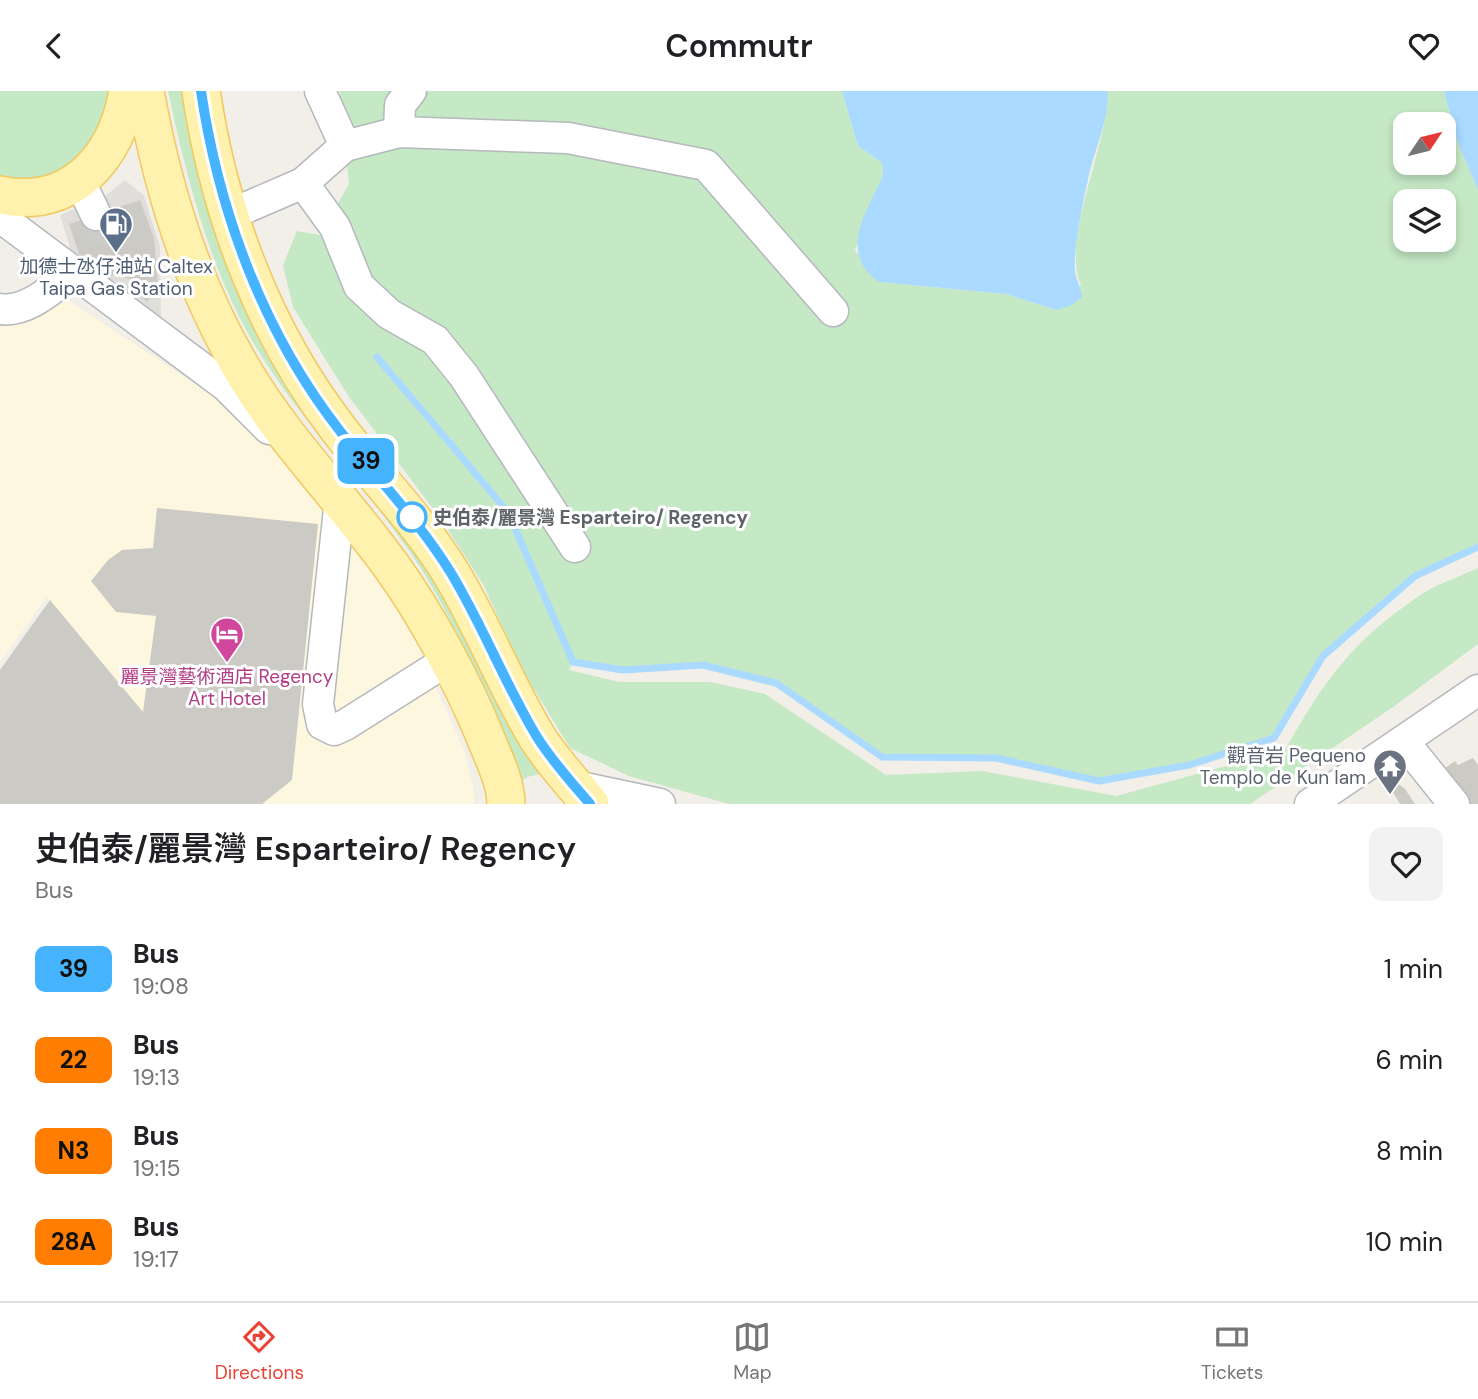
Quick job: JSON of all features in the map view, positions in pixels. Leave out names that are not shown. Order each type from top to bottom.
[{"type":"main road","points":[[0,195],[31,199],[56,193],[95,167],[111,145],[124,115],[128,91]]},
{"type":"main road","points":[[145,91],[152,133],[186,249],[215,319],[243,371],[274,418],[394,569],[448,660],[477,718],[498,769],[506,804]]},
{"type":"main road","points":[[201,91],[208,136],[229,215],[256,288],[284,346],[340,430],[415,520],[444,563],[533,730],[582,795]]},
{"type":"street","points":[[320,91],[345,146]]},
{"type":"street","points":[[398,132],[400,105],[411,91]]},
{"type":"street","points":[[229,215],[303,183],[345,146],[398,132],[568,138],[706,165],[833,311]]},
{"type":"street","points":[[79,180],[96,215]]},
{"type":"street","points":[[303,183],[335,227],[359,286],[389,314],[435,339],[464,376],[575,547]]},
{"type":"street","points":[[0,217],[74,272],[113,288],[226,386],[340,501],[318,704],[322,723],[334,730],[345,725],[448,660]]},
{"type":"street","points":[[0,309],[13,311],[41,297],[74,272]]},
{"type":"street","points":[[1310,804],[1478,690]]},
{"type":"street","points":[[1404,742],[1454,804]]},
{"type":"street","points":[[582,795],[660,804]]},
{"type":"shaded area","name":"加德士氹仔油站 Caltex Taipa Gas Station","points":[[125,180],[144,196],[160,247],[161,325],[74,261],[60,215],[104,197]]},
{"type":"shaded area","points":[[55,292],[212,395],[301,476],[389,595],[418,647],[465,753],[474,791],[474,804],[216,804],[47,597],[0,662],[0,321]]},
{"type":"green space","points":[[0,91],[110,91],[105,138],[51,181],[0,182]]},
{"type":"green space","points":[[168,91],[183,91],[199,166],[548,772],[527,777],[515,787],[510,758],[496,717],[430,583],[404,543],[284,390],[247,332],[231,300],[205,232],[184,161]]},
{"type":"green space","points":[[340,91],[842,91],[858,146],[882,163],[883,175],[855,250],[879,282],[1006,294],[1056,310],[1081,285],[1076,266],[1076,243],[1101,137],[1108,91],[1444,91],[1450,112],[1393,112],[1393,175],[1456,175],[1456,136],[1478,190],[1478,546],[1415,576],[1323,656],[1274,738],[1189,765],[1107,780],[996,758],[882,757],[776,683],[703,665],[623,670],[573,662],[569,670],[619,682],[710,682],[765,694],[886,775],[982,771],[1116,796],[1285,750],[1327,683],[1357,646],[1375,629],[1426,592],[1478,568],[1478,644],[1393,707],[1250,804],[729,804],[629,776],[570,748],[523,671],[483,584],[443,522],[347,394],[293,307],[283,265],[297,231],[320,235],[349,184]]},
{"type":"water","points":[[842,91],[1108,91],[1106,114],[1089,175],[1077,237],[1075,271],[1082,297],[1072,305],[1056,310],[1006,294],[879,282],[866,270],[858,245],[859,231],[883,175],[882,163],[858,146]]},
{"type":"water","points":[[1444,91],[1478,91],[1478,190],[1458,143],[1456,112],[1450,112]]},
{"type":"building","name":"加德士氹仔油站 Caltex Taipa Gas Station","points":[[140,200],[154,238],[158,287],[147,302],[135,290],[138,281],[83,266],[69,224]]},
{"type":"building","name":"麗景灣藝術酒店 Regency Art Hotel","points":[[157,508],[318,524],[292,780],[262,804],[0,804],[0,670],[50,600],[143,712],[156,616],[116,612],[91,581],[108,560],[122,550],[153,548]]},
{"type":"building","points":[[1473,758],[1478,765],[1478,804],[1466,804],[1441,771],[1455,761],[1458,765]]},
{"type":"building","points":[[1394,780],[1405,789],[1415,804],[1400,804],[1389,786]]},
{"type":"waterway","points":[[377,357],[508,512],[573,662],[623,670],[703,665],[776,683],[882,757],[996,758],[1099,781],[1189,765],[1274,738],[1323,656],[1415,576],[1478,547]]},
{"type":"tunnel","points":[[96,215],[115,275]]},
{"type":"bus line","name":"39","points":[[201,91],[208,136],[229,215],[256,288],[284,346],[340,430],[415,520],[451,573],[539,741],[590,804]]},
{"type":"place","name":"加德士氹仔油站 Caltex Taipa Gas Station","points":[[116,254]]},
{"type":"place","name":"史伯泰/麗景灣 Esparteiro/ Regency","points":[[412,517]]},
{"type":"place","name":"麗景灣藝術酒店 Regency Art Hotel","points":[[227,664]]},
{"type":"place","name":"觀音岩 Pequeno Templo de Kun Iam","points":[[1390,796]]}]
